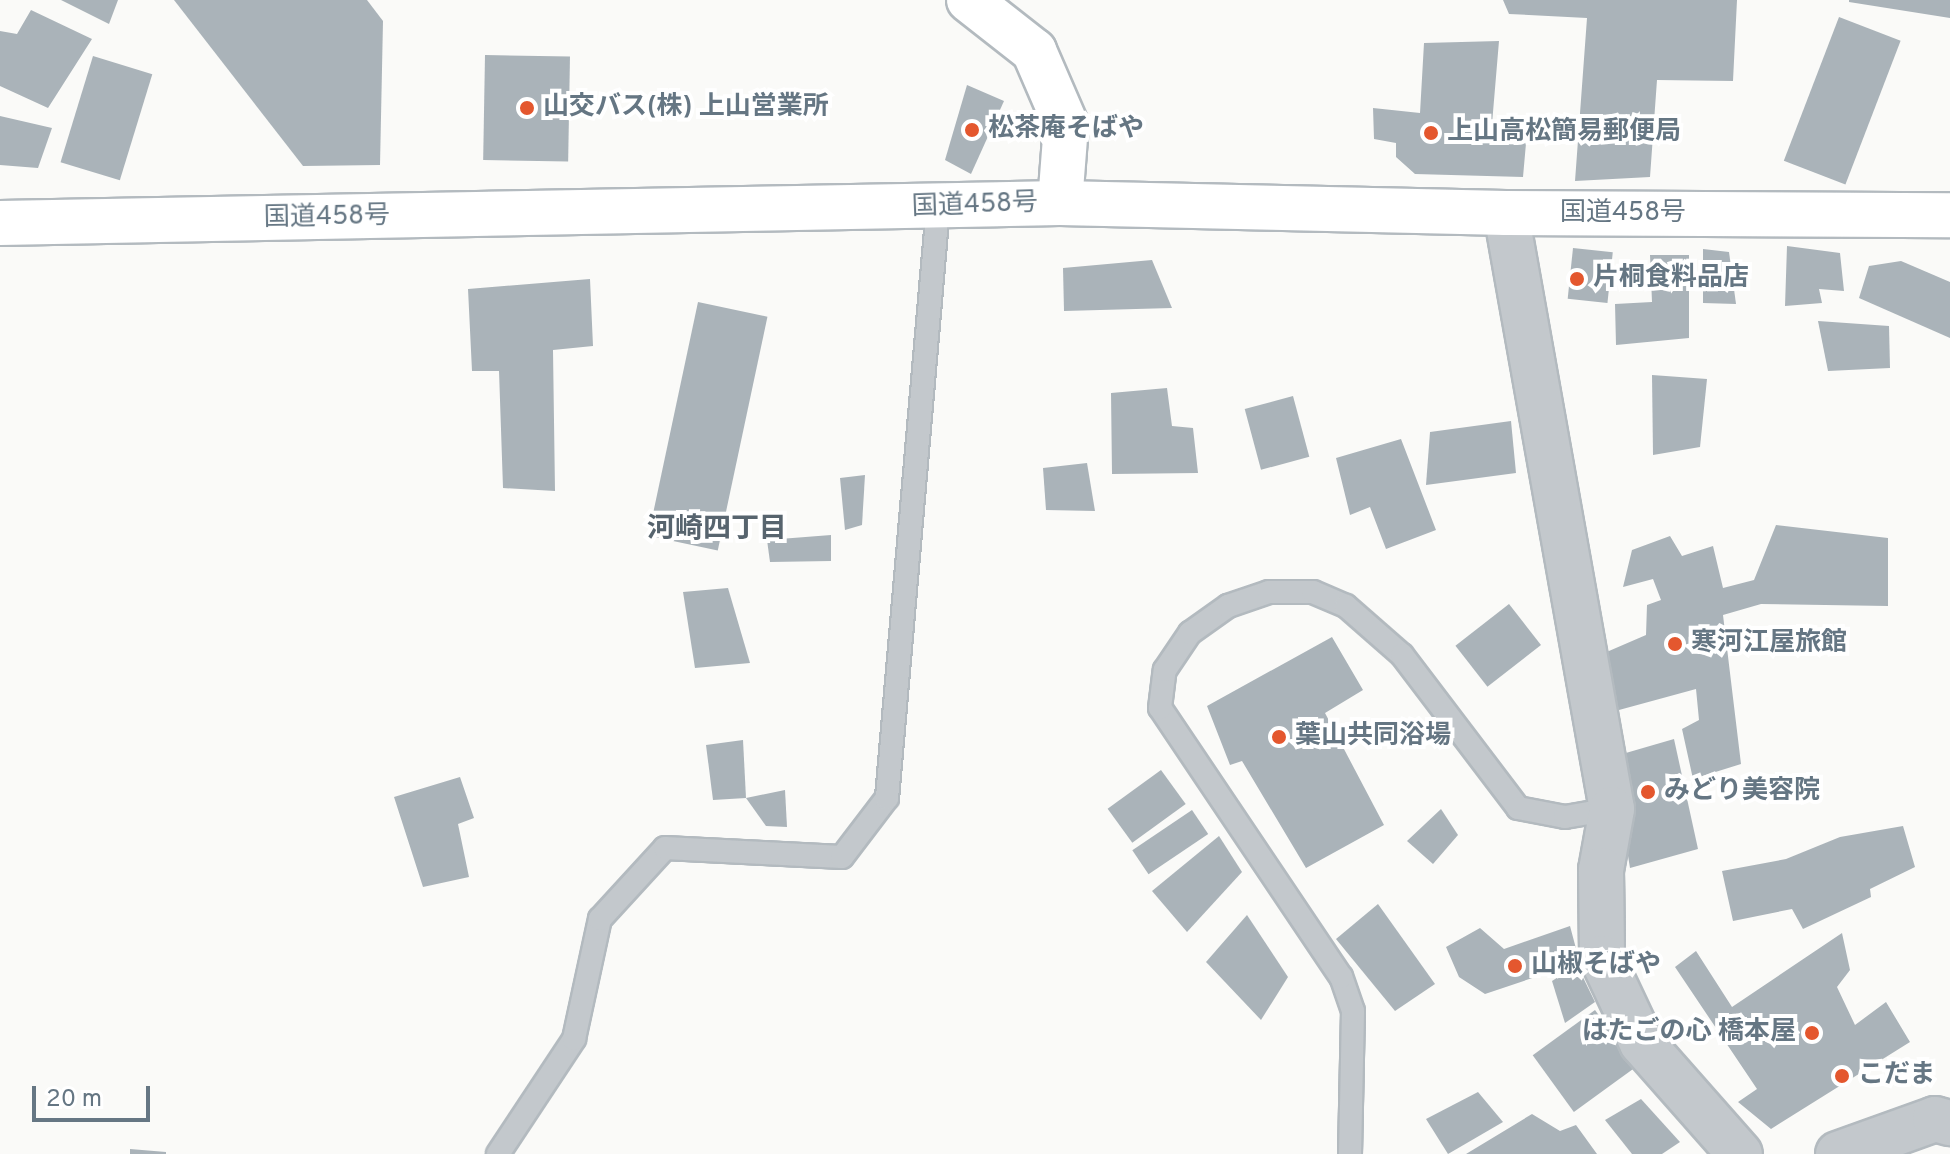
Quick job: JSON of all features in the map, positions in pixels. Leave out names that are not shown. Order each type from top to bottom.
[{"type":"main road","points":[[969,0],[1034,51],[1066,125],[1060,203]]},
{"type":"main road","name":"国道458号","points":[[0,223],[938,208],[1060,203],[1506,213],[1950,215]]},
{"type":"street","points":[[1506,213],[1612,809],[1598,920],[1602,958],[1617,999],[1642,1043],[1740,1154]]},
{"type":"street","points":[[1838,1154],[1935,1119],[1950,1123]]},
{"type":"lane","points":[[498,1154],[574,1039],[600,919],[665,848],[842,857],[887,798],[938,208]]},
{"type":"lane","points":[[1350,1154],[1353,1011],[1341,977],[1160,708],[1165,670],[1190,633],[1228,606],[1269,592],[1313,592],[1346,606],[1402,655],[1518,808],[1565,817],[1612,809]]},
{"type":"building","points":[[61,0],[118,0],[109,24]]},
{"type":"building","points":[[174,0],[367,0],[383,21],[380,165],[303,166]]},
{"type":"building","points":[[1503,0],[1737,0],[1733,81],[1657,80],[1650,177],[1575,181],[1587,18],[1509,14]]},
{"type":"building","points":[[1950,0],[1950,18],[1849,2]]},
{"type":"building","points":[[31,10],[92,39],[48,108],[0,86],[0,31],[17,34]]},
{"type":"building","points":[[1839,17],[1901,41],[1845,184],[1784,161]]},
{"type":"building","points":[[1499,41],[1492,124],[1527,132],[1523,177],[1415,174],[1396,157],[1396,143],[1374,139],[1373,108],[1420,113],[1424,43]]},
{"type":"building","name":"山交バス(株) 上山営業所","points":[[485,55],[570,56],[568,161],[483,160]]},
{"type":"building","points":[[93,56],[152,74],[120,180],[61,162]]},
{"type":"building","name":"松茶庵そばや","points":[[967,85],[1004,101],[971,174],[945,160]]},
{"type":"building","points":[[0,116],[52,128],[38,168],[0,165]]},
{"type":"building","points":[[1787,246],[1840,253],[1844,291],[1819,289],[1822,303],[1785,306]]},
{"type":"building","points":[[1573,248],[1613,252],[1607,303],[1568,299]]},
{"type":"building","points":[[1703,249],[1729,252],[1736,304],[1703,303]]},
{"type":"building","points":[[1650,255],[1689,255],[1689,338],[1616,345],[1615,304],[1652,302]]},
{"type":"building","points":[[1152,260],[1172,308],[1064,311],[1063,268]]},
{"type":"building","points":[[1901,261],[1950,282],[1950,338],[1859,298],[1869,266]]},
{"type":"building","points":[[590,279],[593,346],[553,350],[555,491],[503,488],[499,371],[472,371],[468,289]]},
{"type":"building","points":[[698,302],[767,317],[718,551],[648,536]]},
{"type":"building","points":[[1818,321],[1889,326],[1890,368],[1828,371]]},
{"type":"building","points":[[1652,375],[1707,379],[1700,447],[1653,455]]},
{"type":"building","points":[[1167,388],[1172,426],[1193,428],[1198,473],[1112,474],[1111,393]]},
{"type":"building","points":[[1293,396],[1309,457],[1261,470],[1245,409]]},
{"type":"building","points":[[1511,421],[1516,473],[1426,485],[1430,432]]},
{"type":"building","points":[[1401,439],[1436,530],[1386,549],[1370,507],[1350,515],[1336,458]]},
{"type":"building","points":[[1087,463],[1095,511],[1046,510],[1043,468]]},
{"type":"building","points":[[865,475],[862,525],[845,530],[840,478]]},
{"type":"building","name":"寒河江屋旅館","points":[[1776,525],[1888,538],[1888,606],[1761,604],[1723,615],[1741,764],[1693,779],[1682,729],[1699,720],[1696,689],[1608,713],[1602,654],[1646,635],[1647,605],[1661,600],[1653,579],[1623,587],[1632,550],[1670,536],[1682,556],[1713,546],[1723,588],[1754,580]]},
{"type":"building","points":[[831,535],[831,561],[770,562],[767,540]]},
{"type":"building","points":[[728,588],[750,663],[695,668],[683,592]]},
{"type":"building","points":[[1509,604],[1541,645],[1487,687],[1455,646]]},
{"type":"building","name":"葉山共同浴場","points":[[1332,637],[1363,690],[1325,713],[1384,825],[1306,868],[1242,761],[1230,765],[1207,706]]},
{"type":"building","points":[[1674,739],[1698,849],[1630,868],[1612,757]]},
{"type":"building","points":[[743,740],[746,798],[713,800],[706,745]]},
{"type":"building","points":[[1161,770],[1186,804],[1132,843],[1108,809]]},
{"type":"building","points":[[460,777],[474,818],[458,824],[469,877],[423,887],[394,797]]},
{"type":"building","points":[[785,790],[787,827],[766,826],[746,798]]},
{"type":"building","points":[[1441,809],[1458,835],[1433,864],[1407,841]]},
{"type":"building","points":[[1192,810],[1208,834],[1149,874],[1132,850]]},
{"type":"building","points":[[1903,826],[1915,867],[1870,889],[1871,897],[1803,929],[1792,909],[1733,921],[1722,871],[1786,859],[1840,837]]},
{"type":"building","points":[[1219,836],[1242,872],[1187,932],[1152,891]]},
{"type":"building","points":[[1378,904],[1435,984],[1395,1011],[1336,939]]},
{"type":"building","points":[[1247,915],[1288,977],[1261,1020],[1206,962]]},
{"type":"building","points":[[1570,926],[1578,956],[1555,965],[1556,970],[1485,994],[1459,977],[1446,947],[1480,928],[1504,949]]},
{"type":"building","name":"はたごの心 橋本屋","points":[[1842,933],[1850,970],[1837,987],[1855,1025],[1886,1002],[1910,1042],[1771,1129],[1738,1102],[1757,1089],[1675,967],[1696,951],[1732,1007]]},
{"type":"building","points":[[1577,965],[1595,1002],[1565,1023],[1552,981]]},
{"type":"building","points":[[1595,1010],[1636,1067],[1574,1112],[1533,1055]]},
{"type":"building","points":[[1478,1092],[1503,1122],[1448,1154],[1426,1119]]},
{"type":"building","points":[[1641,1099],[1680,1142],[1662,1154],[1632,1154],[1605,1120]]},
{"type":"building","points":[[1532,1114],[1560,1131],[1576,1125],[1597,1154],[1466,1154]]},
{"type":"building","points":[[130,1149],[166,1152],[166,1154],[130,1154]]},
{"type":"place","name":"山交バス(株) 上山営業所","points":[[527,108]]},
{"type":"place","name":"松茶庵そばや","points":[[972,130]]},
{"type":"place","name":"上山高松簡易郵便局","points":[[1431,133]]},
{"type":"place","name":"片桐食料品店","points":[[1577,279]]},
{"type":"place","name":"寒河江屋旅館","points":[[1675,644]]},
{"type":"place","name":"葉山共同浴場","points":[[1279,737]]},
{"type":"place","name":"みどり美容院","points":[[1648,792]]},
{"type":"place","name":"山椒そばや","points":[[1515,966]]},
{"type":"place","name":"はたごの心 橋本屋","points":[[1812,1033]]},
{"type":"place","name":"こだま","points":[[1842,1076]]},
{"type":"district","name":"河崎四丁目","points":[[717,530]]}]
